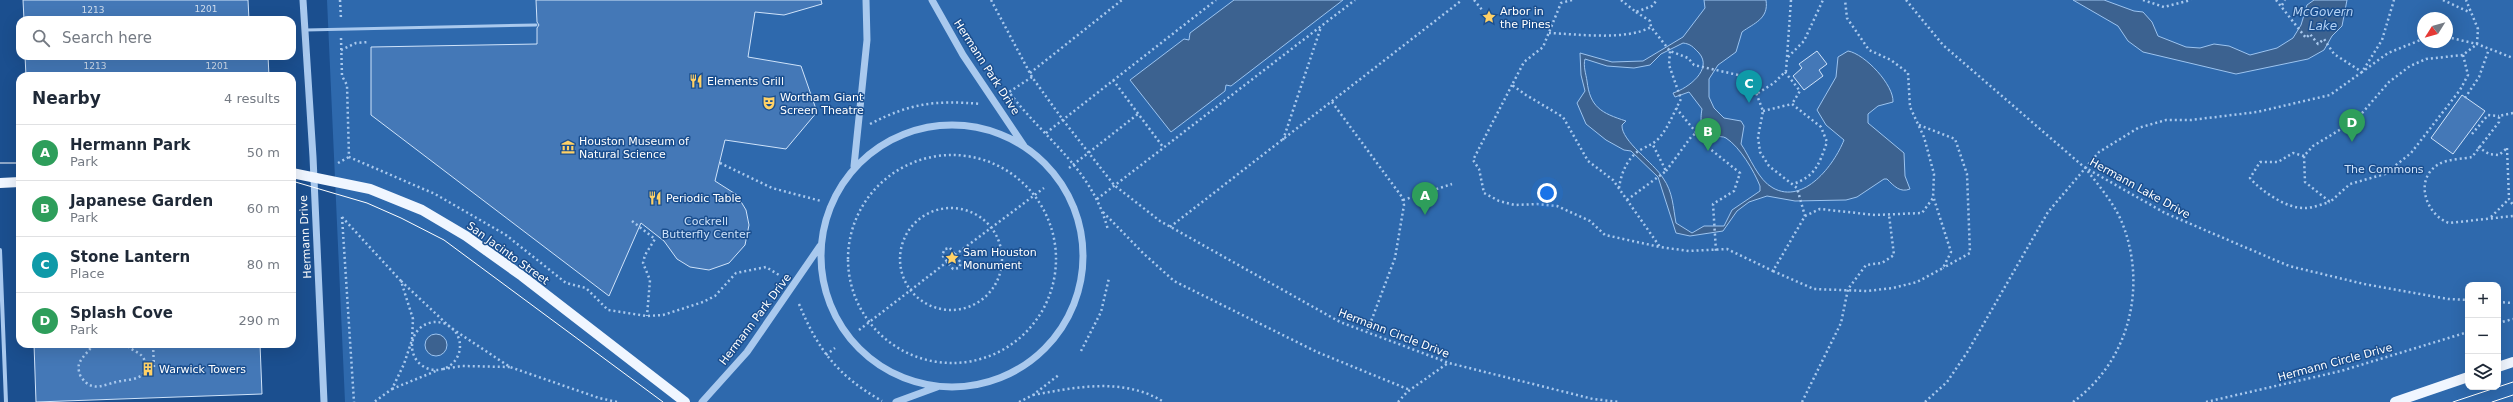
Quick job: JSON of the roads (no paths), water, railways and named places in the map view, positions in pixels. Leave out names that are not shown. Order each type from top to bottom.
[{"type":"main road","name":"San Jacinto Street","points":[[296,174],[313,176],[376,192],[422,210],[460,232],[528,281],[685,402]]},
{"type":"main road","points":[[0,183],[16,182]]},
{"type":"main road","points":[[2501,366],[2513,362]]},
{"type":"main road","points":[[2395,402],[2465,378]]},
{"type":"street","name":"Hermann Drive","points":[[303,0],[324,402]]},
{"type":"street","points":[[854,166],[867,40],[866,0]]},
{"type":"street","name":"Hermann Park Drive","points":[[932,0],[963,55],[1024,146]]},
{"type":"street","points":[[966,124],[1006,136],[1024,146],[1057,178],[1075,211],[1079,222],[1083,260],[1077,297],[1060,331],[1034,359],[1004,376],[972,386],[937,387],[903,378],[872,360],[849,338],[831,308],[822,278],[820,246],[830,203],[854,166],[886,141],[925,126],[966,124]]},
{"type":"street","name":"Hermann Park Drive","points":[[702,402],[747,352],[820,246]]},
{"type":"street","points":[[0,250],[6,402]]},
{"type":"street","points":[[896,402],[937,387]]},
{"type":"lane","points":[[304,30],[536,25]]},
{"type":"water","points":[[1234,0],[1343,0],[1231,86],[1226,85],[1225,91],[1171,132],[1130,80],[1184,39],[1189,40],[1190,33]]},
{"type":"water","points":[[1704,0],[1766,0],[1765,12],[1763,16],[1760,20],[1742,32],[1736,52],[1718,65],[1709,79],[1709,97],[1714,108],[1724,118],[1741,121],[1744,126],[1741,144],[1763,180],[1773,188],[1785,192],[1796,191],[1806,187],[1816,180],[1833,160],[1844,140],[1826,125],[1817,110],[1836,77],[1838,57],[1848,51],[1855,53],[1870,64],[1884,79],[1889,87],[1893,102],[1878,106],[1868,114],[1868,123],[1904,153],[1905,176],[1910,189],[1900,189],[1887,179],[1884,179],[1857,197],[1846,200],[1795,201],[1767,196],[1749,202],[1737,211],[1723,231],[1690,236],[1676,233],[1658,177],[1631,151],[1624,150],[1606,140],[1586,124],[1577,103],[1585,91],[1581,75],[1580,53],[1612,62],[1643,61],[1683,37],[1705,8]],"holes":[[[1683,43],[1692,46],[1699,53],[1703,59],[1703,65],[1701,71],[1692,82],[1686,87],[1673,93],[1675,97],[1689,92],[1702,109],[1701,121],[1706,132],[1714,136],[1726,138],[1731,142],[1741,153],[1754,173],[1760,186],[1760,191],[1732,210],[1724,226],[1704,226],[1692,233],[1676,223],[1669,189],[1659,172],[1627,138],[1623,131],[1622,125],[1626,121],[1603,112],[1594,103],[1589,90],[1584,64],[1585,59],[1607,66],[1634,68],[1650,65],[1661,54]]]},
{"type":"water","name":"McGovern Lake","points":[[2073,0],[2104,0],[2134,11],[2143,12],[2152,22],[2158,36],[2186,47],[2200,48],[2214,44],[2229,46],[2250,55],[2277,48],[2293,38],[2301,25],[2307,5],[2314,0],[2347,0],[2342,26],[2332,36],[2324,50],[2308,59],[2236,74],[2143,52],[2128,41],[2118,26]]},
{"type":"water","points":[[436,334],[444,337],[447,345],[444,353],[436,356],[428,353],[425,345],[428,337]]},
{"type":"tram line","points":[[0,163],[16,163]]},
{"type":"tram line","points":[[296,182],[367,203],[401,218],[444,240],[663,402]]},
{"type":"tram line","points":[[2453,402],[2513,382]]},
{"type":"tram line","points":[[2492,402],[2513,395]]},
{"type":"place","name":"Arbor in the Pines","points":[[1489,17]]},
{"type":"place","name":"Elements Grill","points":[[696,81]]},
{"type":"place","name":"Wortham Giant Screen Theatre","points":[[769,103]]},
{"type":"place","name":"Stone Lantern","points":[[1749,103]]},
{"type":"place","name":"Splash Cove","points":[[2352,142]]},
{"type":"place","name":"Houston Museum of Natural Science","points":[[568,147]]},
{"type":"place","name":"Japanese Garden","points":[[1708,151]]},
{"type":"place","name":"Periodic Table","points":[[655,198]]},
{"type":"place","name":"Hermann Park","points":[[1425,215]]},
{"type":"place","name":"Sam Houston Monument","points":[[952,258]]},
{"type":"place","name":"Warwick Towers","points":[[148,369]]},
{"type":"park label","name":"The Commons","points":[[2384,169]]},
{"type":"park label","name":"Cockrell Butterfly Center","points":[[706,227]]}]
